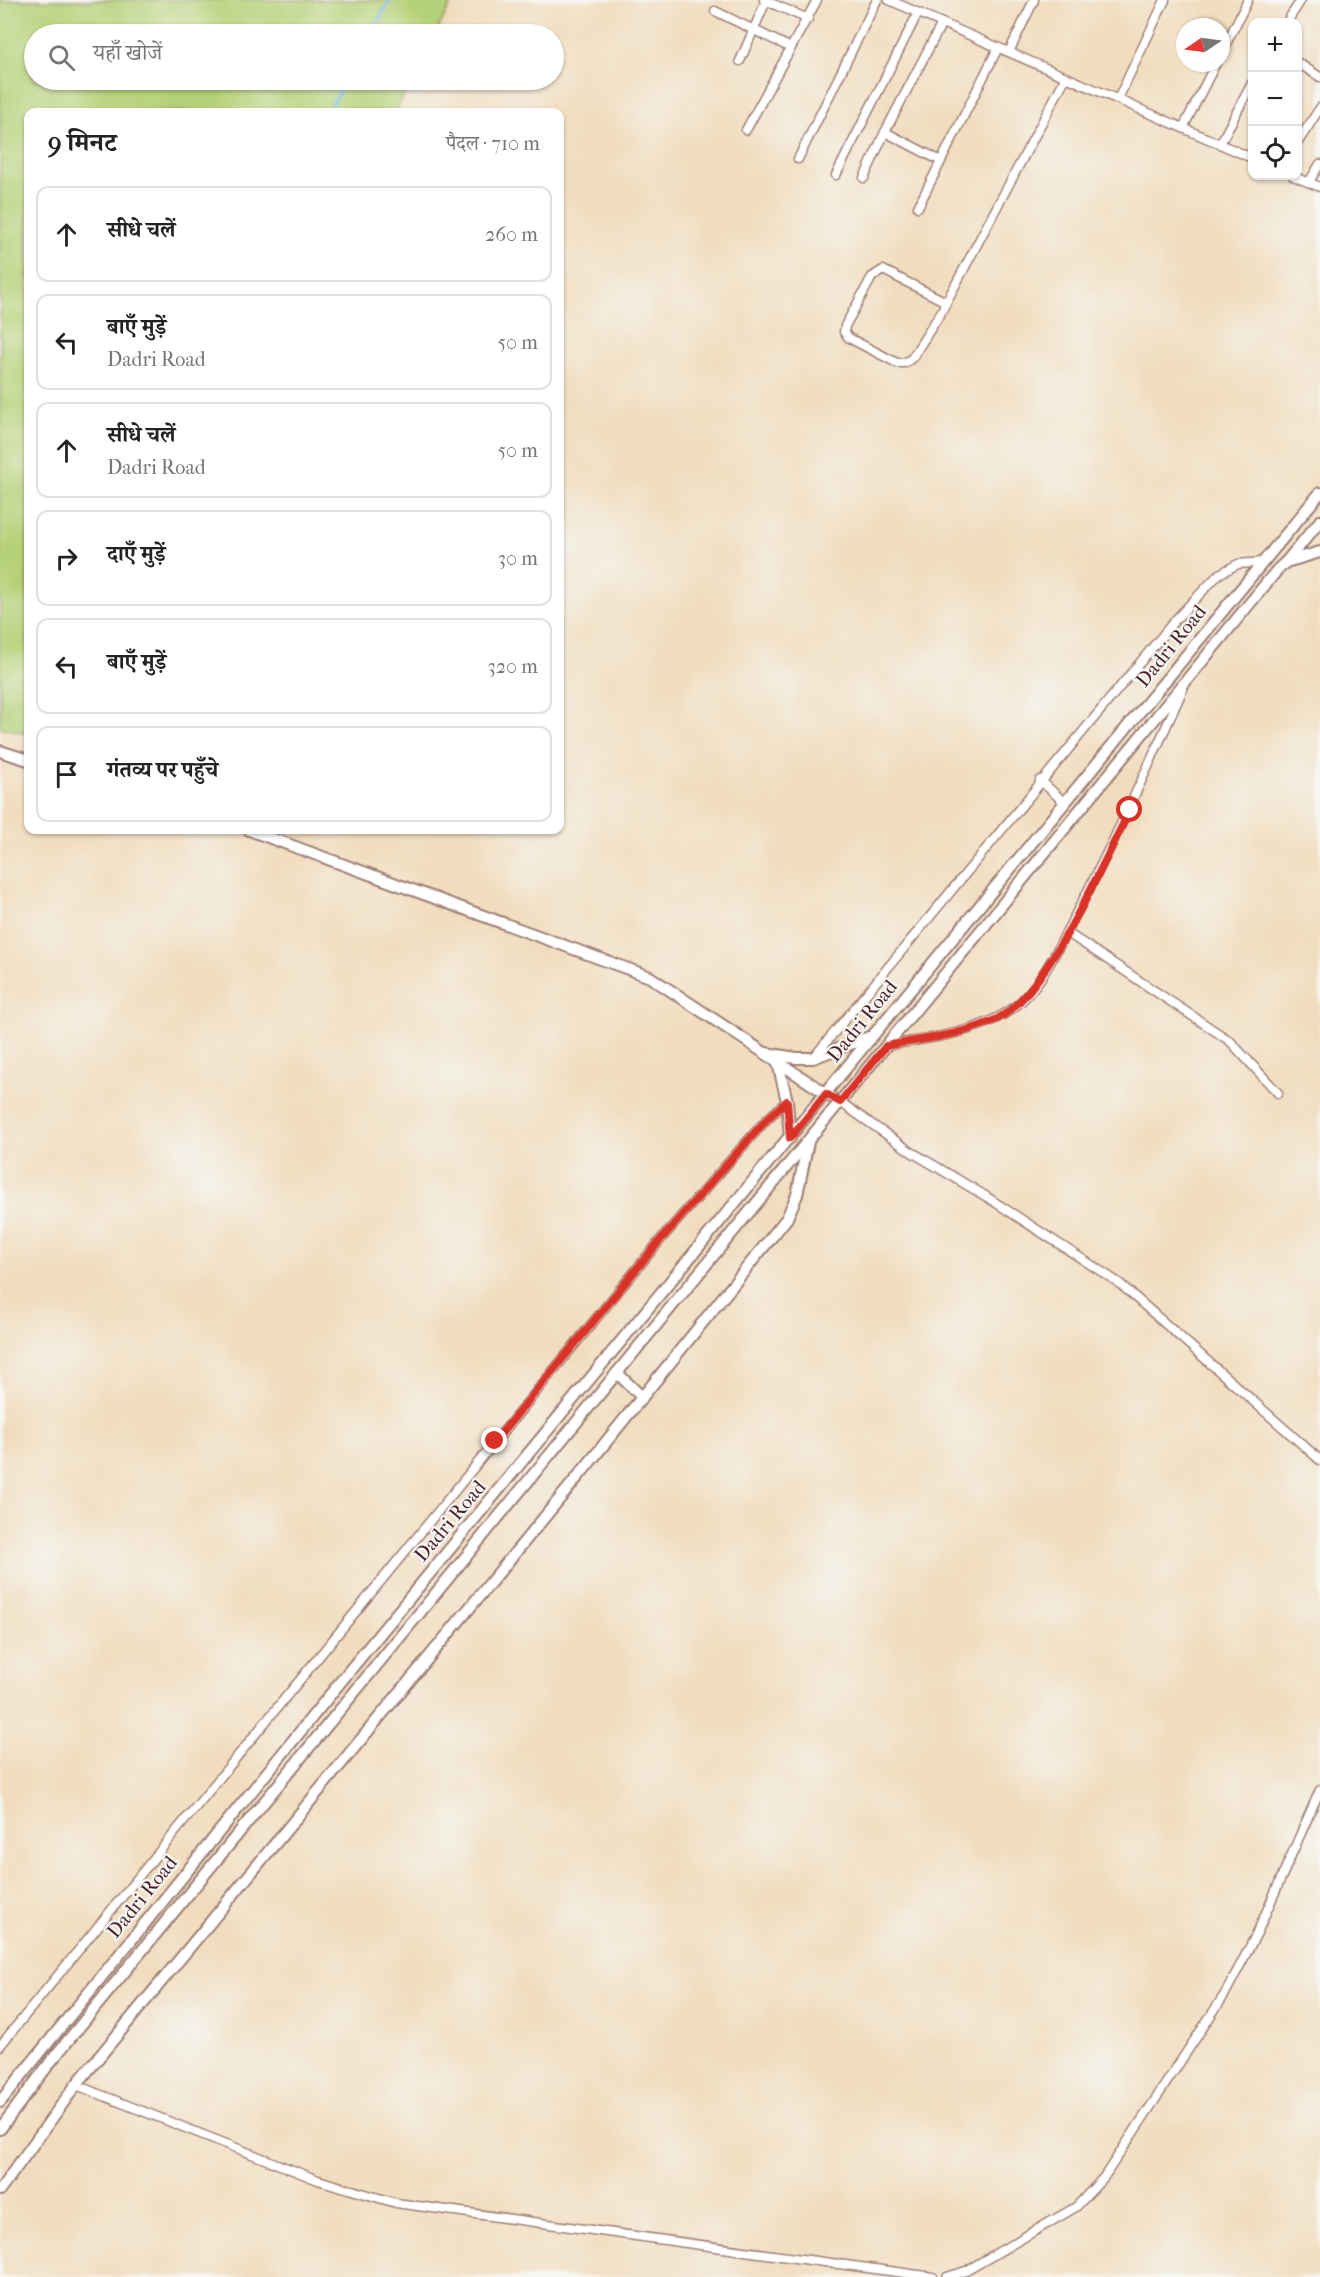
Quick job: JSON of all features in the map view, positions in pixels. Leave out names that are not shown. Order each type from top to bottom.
[{"type":"main road","name":"Dadri Road","points":[[0,2102],[355,1664],[874,1035],[1059,797],[1320,493]]},
{"type":"main road","name":"Dadri Road","points":[[0,2129],[52,2060],[1320,521]]},
{"type":"main road","points":[[1282,565],[1320,552]]},
{"type":"main road","points":[[0,751],[24,759]]},
{"type":"main road","points":[[260,834],[640,972],[840,1102]]},
{"type":"main road","points":[[765,1053],[813,1058],[874,1035]]},
{"type":"main road","points":[[778,1063],[787,1101],[790,1138]]},
{"type":"main road","points":[[0,2190],[76,2085],[787,1218],[797,1195],[809,1139]]},
{"type":"main road","points":[[617,1373],[642,1397]]},
{"type":"street","points":[[740,61],[765,0],[808,19]]},
{"type":"street","points":[[746,130],[817,0]]},
{"type":"street","points":[[798,159],[878,0]]},
{"type":"street","points":[[889,0],[1248,156]]},
{"type":"street","points":[[1009,52],[1034,0]]},
{"type":"street","points":[[1118,99],[1165,0]]},
{"type":"street","points":[[1230,36],[1248,0]]},
{"type":"street","points":[[1290,18],[1301,0]]},
{"type":"street","points":[[715,11],[791,48]]},
{"type":"street","points":[[836,175],[918,13]]},
{"type":"street","points":[[864,178],[885,132],[942,23]]},
{"type":"street","points":[[918,207],[998,48]]},
{"type":"street","points":[[1302,66],[1320,77]]},
{"type":"street","points":[[1184,128],[1212,72]]},
{"type":"street","points":[[946,302],[883,270],[872,277],[845,326],[844,332],[849,338],[897,363],[904,363],[912,358],[946,302],[1066,77]]},
{"type":"street","points":[[1220,144],[1248,91]]},
{"type":"street","points":[[1302,136],[1320,108]]},
{"type":"street","points":[[885,132],[941,161]]},
{"type":"street","points":[[1309,182],[1320,164]]},
{"type":"street","points":[[1302,179],[1320,187]]},
{"type":"street","points":[[813,1058],[1040,780],[1176,620],[1219,574],[1238,564],[1263,562]]},
{"type":"street","points":[[886,1046],[938,1036],[991,1021],[1012,1009],[1032,988],[1066,932],[1130,810],[1187,680]]},
{"type":"street","points":[[1040,780],[1059,797]]},
{"type":"street","points":[[1066,932],[1230,1041],[1278,1093]]},
{"type":"street","points":[[0,2046],[655,1247],[767,1119],[787,1101]]},
{"type":"street","points":[[840,1102],[910,1151],[987,1197],[1119,1283],[1320,1460]]},
{"type":"street","points":[[947,2277],[966,2271],[1076,2207],[1104,2177],[1226,1994],[1257,1933],[1320,1790]]},
{"type":"street","points":[[76,2085],[318,2180],[396,2204],[933,2277]]},
{"type":"green space","points":[[0,0],[453,0],[440,24],[24,24],[24,90],[407,90],[397,108],[24,108],[24,733],[0,727]]},
{"type":"waterway","points":[[377,24],[390,0]]},
{"type":"waterway","points":[[330,108],[340,90]]},
{"type":"route","points":[[495,1441],[662,1238],[767,1119],[787,1101],[790,1138],[826,1094],[840,1102],[886,1046],[938,1036],[991,1021],[1021,1002],[1052,958],[1130,810]]}]
